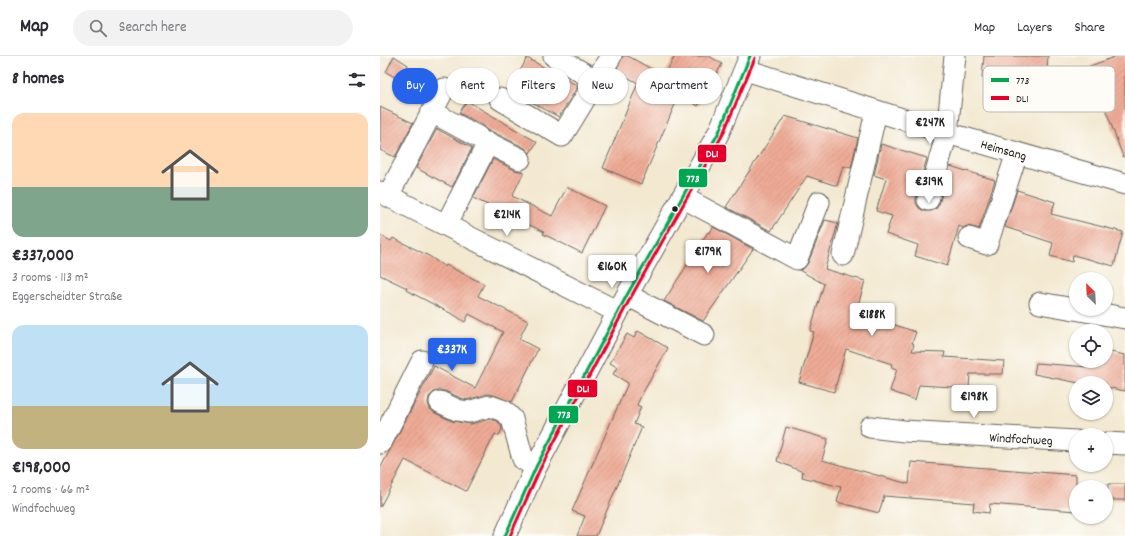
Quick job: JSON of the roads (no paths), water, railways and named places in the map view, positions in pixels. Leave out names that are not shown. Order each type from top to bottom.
[{"type":"street","points":[[554,56],[578,70]]},
{"type":"street","points":[[604,68],[611,56]]},
{"type":"street","points":[[928,200],[947,133],[955,56]]},
{"type":"street","points":[[505,536],[536,468],[623,303],[719,132],[748,63]]},
{"type":"street","name":"Heimsang","points":[[748,63],[876,112],[1125,184]]},
{"type":"street","points":[[444,89],[384,194],[446,225],[623,303],[704,335]]},
{"type":"street","points":[[500,99],[562,136],[582,104]]},
{"type":"street","points":[[432,112],[478,137]]},
{"type":"street","points":[[843,255],[876,112]]},
{"type":"street","points":[[446,225],[488,143],[520,159]]},
{"type":"street","points":[[969,238],[987,244],[1017,153]]},
{"type":"street","points":[[682,197],[798,259],[819,202]]},
{"type":"street","points":[[1040,303],[1125,318]]},
{"type":"street","points":[[380,443],[422,361]]},
{"type":"street","points":[[440,402],[457,410],[468,412],[490,406],[504,411],[512,419],[523,459],[536,468]]},
{"type":"street","name":"Windfochweg","points":[[870,426],[904,431],[1069,441]]},
{"type":"street","points":[[1113,443],[1125,444]]}]
